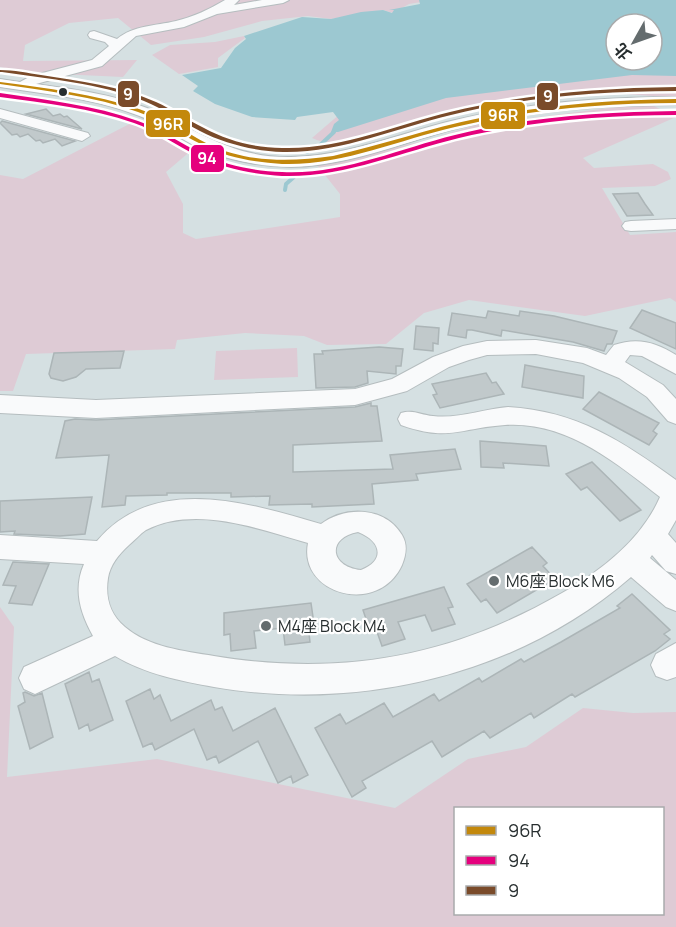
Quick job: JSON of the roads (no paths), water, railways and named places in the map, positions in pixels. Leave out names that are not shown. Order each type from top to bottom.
[{"type":"street","points":[[0,99],[19,86],[36,79],[97,63],[132,33],[180,24],[215,11],[233,0]]},
{"type":"street","points":[[215,11],[283,0]]},
{"type":"street","points":[[94,35],[109,39],[118,46]]},
{"type":"street","points":[[0,83],[77,94],[126,106],[231,154],[291,162],[354,154],[453,125],[498,116],[613,100],[676,101]]},
{"type":"street","points":[[0,113],[82,136]]},
{"type":"street","points":[[201,142],[221,140],[244,145],[277,146]]},
{"type":"street","points":[[631,226],[676,224]]},
{"type":"street","points":[[0,404],[96,409],[355,397],[399,385],[441,362],[463,354],[512,346],[562,350],[612,364],[642,381],[666,386],[676,415]]},
{"type":"street","points":[[612,364],[622,350],[637,347],[649,350],[676,366]]},
{"type":"street","points":[[325,537],[239,513],[187,510],[161,512],[139,520],[119,535],[104,553],[94,575],[92,597],[98,618],[117,640],[131,649],[183,666],[240,677],[340,680],[379,675],[455,659],[522,633],[553,617],[602,585],[631,560],[652,536],[664,518],[676,492],[596,438],[562,423],[527,416],[509,416],[440,427],[410,419]]},
{"type":"street","points":[[652,536],[676,562]]},
{"type":"street","points":[[0,547],[104,553]]},
{"type":"street","points":[[631,560],[676,598]]},
{"type":"street","points":[[35,678],[117,640]]},
{"type":"water","points":[[419,0],[676,0],[676,76],[632,75],[446,98],[338,132],[331,132],[334,124],[339,120],[333,112],[297,117],[295,120],[252,117],[215,104],[193,91],[198,86],[182,75],[221,68],[235,48],[246,39],[244,36],[302,17],[331,19],[361,12],[383,10],[392,13],[394,10],[389,10],[420,4]]},
{"type":"waterway","points":[[307,152],[317,148],[334,132]]},
{"type":"waterway","points":[[285,190],[286,184],[294,177]]},
{"type":"place","name":"M6座 Block M6","points":[[494,581]]},
{"type":"place","name":"M4座 Block M4","points":[[266,626]]}]
